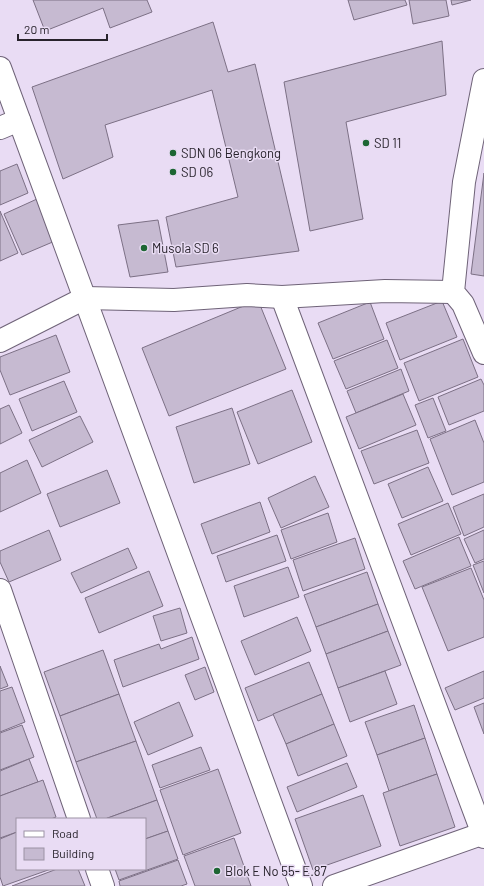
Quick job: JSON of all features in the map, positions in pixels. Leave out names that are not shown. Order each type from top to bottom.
[{"type":"street","points":[[0,68],[10,124],[84,298],[301,886]]},
{"type":"street","points":[[484,80],[464,182],[453,292],[462,304],[484,353]]},
{"type":"street","points":[[0,341],[84,298],[174,300],[247,296],[282,297],[385,291],[453,292]]},
{"type":"street","points":[[282,297],[484,835],[334,886]]},
{"type":"street","points":[[0,590],[79,818]]},
{"type":"street","points":[[97,870],[103,886]]},
{"type":"building","points":[[33,0],[147,0],[152,12],[110,28],[103,8],[45,31]]},
{"type":"building","points":[[348,0],[405,0],[407,5],[354,20]]},
{"type":"building","points":[[409,0],[446,0],[449,16],[413,24]]},
{"type":"building","points":[[451,0],[471,0],[452,5]]},
{"type":"building","points":[[213,22],[228,72],[255,64],[299,251],[176,267],[166,217],[238,197],[212,90],[105,125],[113,157],[63,179],[32,87]]},
{"type":"building","points":[[442,41],[446,95],[346,122],[363,219],[310,231],[284,82]]},
{"type":"building","points":[[17,164],[28,193],[0,205],[0,171]]},
{"type":"building","points":[[484,173],[484,276],[471,274]]},
{"type":"building","points":[[37,199],[55,241],[22,255],[4,214]]},
{"type":"building","points":[[0,211],[18,253],[0,261]]},
{"type":"building","name":"Musola SD 6","points":[[158,220],[168,272],[130,277],[118,225]]},
{"type":"building","points":[[258,300],[286,369],[169,416],[142,348]]},
{"type":"building","points":[[442,301],[457,337],[400,360],[386,323]]},
{"type":"building","points":[[370,302],[384,339],[333,359],[318,323]]},
{"type":"building","points":[[56,335],[70,372],[10,395],[0,370],[0,357]]},
{"type":"building","points":[[463,339],[478,377],[419,401],[404,363]]},
{"type":"building","points":[[387,340],[398,368],[346,389],[334,361]]},
{"type":"building","points":[[401,369],[409,391],[356,413],[347,391]]},
{"type":"building","points":[[481,379],[484,385],[484,411],[449,425],[438,397]]},
{"type":"building","points":[[64,381],[77,412],[32,431],[19,399]]},
{"type":"building","points":[[292,390],[312,442],[258,464],[237,412]]},
{"type":"building","points":[[403,394],[416,425],[359,449],[346,417]]},
{"type":"building","points":[[433,398],[446,431],[428,438],[415,405]]},
{"type":"building","points":[[9,405],[22,433],[0,444],[0,409]]},
{"type":"building","points":[[232,408],[250,464],[194,483],[176,427]]},
{"type":"building","points":[[80,416],[93,442],[42,467],[29,440]]},
{"type":"building","points":[[475,420],[484,443],[484,482],[452,495],[430,439]]},
{"type":"building","points":[[417,430],[429,463],[374,484],[361,451]]},
{"type":"building","points":[[27,460],[41,493],[0,512],[0,473]]},
{"type":"building","points":[[428,467],[443,501],[402,518],[388,484]]},
{"type":"building","points":[[107,470],[120,503],[60,527],[47,494]]},
{"type":"building","points":[[315,476],[329,507],[281,528],[268,498]]},
{"type":"building","points":[[484,494],[484,527],[464,536],[453,507]]},
{"type":"building","points":[[260,502],[270,532],[212,554],[201,524]]},
{"type":"building","points":[[448,503],[461,534],[411,555],[398,524]]},
{"type":"building","points":[[328,513],[337,542],[291,559],[281,530]]},
{"type":"building","points":[[49,530],[61,560],[9,582],[0,562],[0,551]]},
{"type":"building","points":[[484,530],[484,559],[475,563],[464,539]]},
{"type":"building","points":[[277,535],[286,561],[226,582],[217,556]]},
{"type":"building","points":[[459,537],[471,566],[415,589],[403,561]]},
{"type":"building","points":[[355,538],[365,569],[303,591],[293,560]]},
{"type":"building","points":[[128,548],[137,568],[81,593],[71,573]]},
{"type":"building","points":[[484,561],[484,593],[473,565]]},
{"type":"building","points":[[288,567],[299,597],[244,617],[234,586]]},
{"type":"building","points":[[471,568],[484,600],[484,637],[448,651],[422,587]]},
{"type":"building","points":[[149,571],[163,606],[99,633],[85,598]]},
{"type":"building","points":[[367,572],[378,604],[316,627],[304,595]]},
{"type":"building","points":[[378,604],[388,631],[326,654],[316,627]]},
{"type":"building","points":[[180,608],[187,633],[161,641],[153,616]]},
{"type":"building","points":[[297,617],[311,651],[255,675],[241,641]]},
{"type":"building","points":[[388,631],[401,665],[338,688],[326,654]]},
{"type":"building","points":[[192,637],[199,659],[123,687],[114,660],[159,644],[161,649]]},
{"type":"building","points":[[103,650],[119,694],[60,716],[44,672]]},
{"type":"building","points":[[309,662],[322,694],[258,721],[245,688]]},
{"type":"building","points":[[0,666],[8,686],[0,689]]},
{"type":"building","points":[[205,667],[214,692],[195,700],[185,675]]},
{"type":"building","points":[[385,671],[397,704],[350,722],[338,688]]},
{"type":"building","points":[[484,671],[484,698],[455,710],[445,688]]},
{"type":"building","points":[[12,687],[25,722],[0,732],[0,691]]},
{"type":"building","points":[[119,694],[136,741],[76,762],[60,716]]},
{"type":"building","points":[[322,694],[334,724],[286,744],[273,714]]},
{"type":"building","points":[[179,702],[193,736],[148,755],[134,722]]},
{"type":"building","points":[[484,703],[484,734],[474,707]]},
{"type":"building","points":[[414,705],[425,738],[377,755],[365,722]]},
{"type":"building","points":[[334,724],[347,756],[298,776],[286,744]]},
{"type":"building","points":[[22,725],[34,757],[0,770],[0,733]]},
{"type":"building","points":[[425,738],[437,774],[389,791],[377,755]]},
{"type":"building","points":[[136,741],[157,800],[108,818],[97,818],[76,762]]},
{"type":"building","points":[[201,747],[210,770],[160,788],[152,765]]},
{"type":"building","points":[[29,759],[38,782],[0,796],[0,771]]},
{"type":"building","points":[[347,763],[357,787],[297,812],[287,787]]},
{"type":"building","points":[[218,769],[241,833],[183,855],[160,790]]},
{"type":"building","points":[[437,774],[455,827],[400,846],[383,793]]},
{"type":"building","points":[[43,780],[56,817],[16,818],[16,832],[0,838],[0,796]]},
{"type":"building","points":[[363,795],[381,846],[313,870],[295,819]]},
{"type":"building","points":[[157,800],[168,831],[146,839],[146,818],[108,818]]},
{"type":"building","points":[[168,831],[178,859],[119,880],[115,870],[146,870],[146,839]]},
{"type":"building","points":[[16,832],[16,870],[48,870],[3,886],[0,877],[0,839]]},
{"type":"building","name":"Blok E No 55- E.87","points":[[234,838],[251,886],[195,886],[184,856]]},
{"type":"building","points":[[178,860],[187,884],[181,886],[120,886],[119,881]]},
{"type":"building","points":[[54,870],[78,870],[85,886],[12,886]]},
{"type":"place","name":"SD 11","points":[[366,143]]},
{"type":"place","name":"SDN 06 Bengkong","points":[[173,153]]},
{"type":"place","name":"SD 06","points":[[173,172]]},
{"type":"place","name":"Musola SD 6","points":[[144,248]]},
{"type":"place","name":"Blok E No 55- E.87","points":[[217,871]]}]
